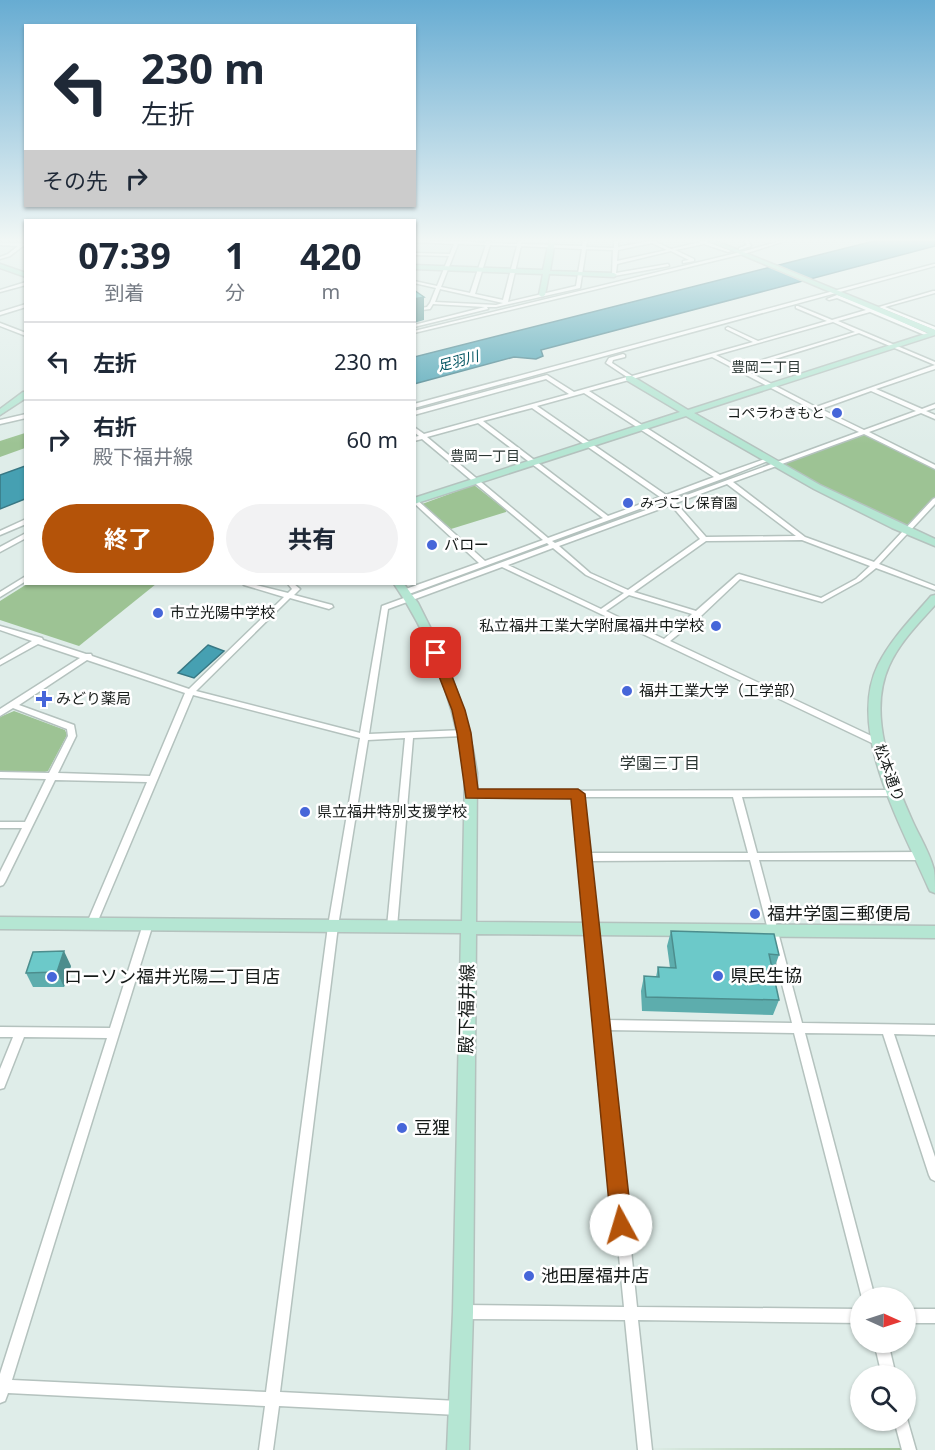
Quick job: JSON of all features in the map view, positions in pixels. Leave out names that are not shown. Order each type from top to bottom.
[{"type":"street","points":[[0,314],[17,309]]},
{"type":"street","points":[[416,326],[497,309]]},
{"type":"street","points":[[416,331],[497,309]]},
{"type":"street","points":[[416,405],[773,309]]},
{"type":"street","points":[[796,309],[609,361],[630,378],[771,462],[905,531],[935,543]]},
{"type":"street","points":[[800,309],[894,346],[935,366]]},
{"type":"street","points":[[868,309],[933,333]]},
{"type":"street","points":[[875,309],[933,333]]},
{"type":"street","points":[[884,309],[933,333]]},
{"type":"street","points":[[416,439],[871,310]]},
{"type":"street","points":[[0,324],[24,334]]},
{"type":"street","points":[[13,330],[24,327]]},
{"type":"street","points":[[728,328],[757,342]]},
{"type":"street","points":[[738,369],[859,332]]},
{"type":"street","points":[[416,500],[933,333]]},
{"type":"street","points":[[712,355],[935,467]]},
{"type":"street","points":[[814,408],[935,366]]},
{"type":"street","points":[[416,412],[547,377],[573,394]]},
{"type":"street","points":[[871,389],[935,417]]},
{"type":"street","points":[[585,391],[720,478]]},
{"type":"street","points":[[2,410],[24,395]]},
{"type":"street","points":[[533,406],[669,500],[704,539]]},
{"type":"street","points":[[266,1450],[333,926],[366,737],[385,608],[406,591],[552,543],[669,500],[720,478],[935,406]]},
{"type":"street","points":[[0,422],[24,416]]},
{"type":"street","points":[[479,421],[608,519]]},
{"type":"street","points":[[416,431],[588,574],[630,593],[698,614]]},
{"type":"street","points":[[406,591],[502,565],[608,519],[728,482],[771,462]]},
{"type":"street","points":[[728,482],[803,538],[935,588]]},
{"type":"street","points":[[665,642],[739,576],[822,600],[858,580],[874,566],[935,500]]},
{"type":"street","points":[[416,503],[484,564]]},
{"type":"street","points":[[0,533],[24,522]]},
{"type":"street","points":[[0,550],[24,536]]},
{"type":"street","points":[[602,612],[704,539],[803,538]]},
{"type":"street","points":[[502,565],[877,742]]},
{"type":"street","points":[[0,595],[24,579]]},
{"type":"street","points":[[250,585],[329,607]]},
{"type":"street","points":[[92,923],[190,692],[296,589],[292,585]]},
{"type":"street","name":"殿下福井線","points":[[406,591],[429,634],[458,710],[464,733],[471,794],[463,1312],[458,1450]]},
{"type":"street","name":"松本通り","points":[[935,598],[894,646],[879,676],[874,711],[877,742],[935,887]]},
{"type":"street","points":[[0,628],[190,692],[366,737],[464,733]]},
{"type":"street","points":[[0,663],[39,640]]},
{"type":"street","points":[[0,713],[88,656]]},
{"type":"street","points":[[0,882],[72,735],[71,727],[12,705]]},
{"type":"street","points":[[392,927],[408,735]]},
{"type":"street","points":[[0,775],[153,778]]},
{"type":"street","points":[[471,794],[896,793]]},
{"type":"street","points":[[578,794],[645,1450]]},
{"type":"street","points":[[736,794],[774,930],[866,1287]]},
{"type":"street","points":[[0,825],[28,825]]},
{"type":"street","points":[[584,857],[922,856]]},
{"type":"street","points":[[0,922],[935,932]]},
{"type":"street","points":[[148,924],[1,1389],[459,1408]]},
{"type":"street","points":[[601,1025],[935,1029]]},
{"type":"street","points":[[887,1029],[935,1175]]},
{"type":"street","points":[[0,1032],[114,1033]]},
{"type":"street","points":[[0,1084],[20,1032]]},
{"type":"street","points":[[463,1312],[850,1316]]},
{"type":"street","points":[[916,1316],[935,1316]]},
{"type":"street","points":[[904,1431],[909,1450]]},
{"type":"green space","points":[[24,433],[24,448],[0,457],[0,441]]},
{"type":"green space","points":[[860,433],[935,468],[935,500],[905,531],[777,464]]},
{"type":"green space","points":[[474,485],[506,512],[451,529],[422,504]]},
{"type":"green space","points":[[25,585],[155,585],[79,646],[0,620],[0,601]]},
{"type":"green space","points":[[14,711],[65,730],[67,735],[48,771],[42,773],[0,771],[0,717]]},
{"type":"green space","points":[[908,1448],[909,1450],[645,1449]]},
{"type":"water","name":"足羽川","points":[[606,309],[698,309],[541,350],[543,356],[536,359],[514,357],[416,383],[416,356]]},
{"type":"water","points":[[24,466],[24,499],[0,509],[0,475]]},
{"type":"water","points":[[208,645],[224,651],[194,678],[178,673]]},
{"type":"building","name":"県民生協","points":[[671,931],[774,934],[779,955],[769,954],[779,1000],[646,997],[644,976],[659,977],[658,967],[676,968]]},
{"type":"building","points":[[64,951],[57,972],[26,973],[33,952]]},
{"type":"place","name":"コペラわきもと","points":[[837,413]]},
{"type":"place","name":"みづこし保育園","points":[[628,503]]},
{"type":"place","name":"バロー","points":[[432,545]]},
{"type":"place","name":"市立光陽中学校","points":[[158,613]]},
{"type":"place","name":"私立福井工業大学附属福井中学校","points":[[716,626]]},
{"type":"place","name":"福井工業大学（工学部）","points":[[627,691]]},
{"type":"place","name":"みどり薬局","points":[[44,699]]},
{"type":"place","name":"県立福井特別支援学校","points":[[305,812]]},
{"type":"place","name":"福井学園三郵便局","points":[[755,914]]},
{"type":"place","name":"県民生協","points":[[718,976]]},
{"type":"place","name":"ローソン福井光陽二丁目店","points":[[52,977]]},
{"type":"place","name":"豆狸","points":[[402,1128]]},
{"type":"place","name":"池田屋福井店","points":[[529,1276]]},
{"type":"district","name":"豊岡二丁目","points":[[766,367]]},
{"type":"district","name":"豊岡一丁目","points":[[485,456]]},
{"type":"district","name":"学園三丁目","points":[[660,763]]},
{"type":"route","points":[[436,653],[458,710],[464,733],[471,773],[471,794],[578,794],[621,1225]]}]
